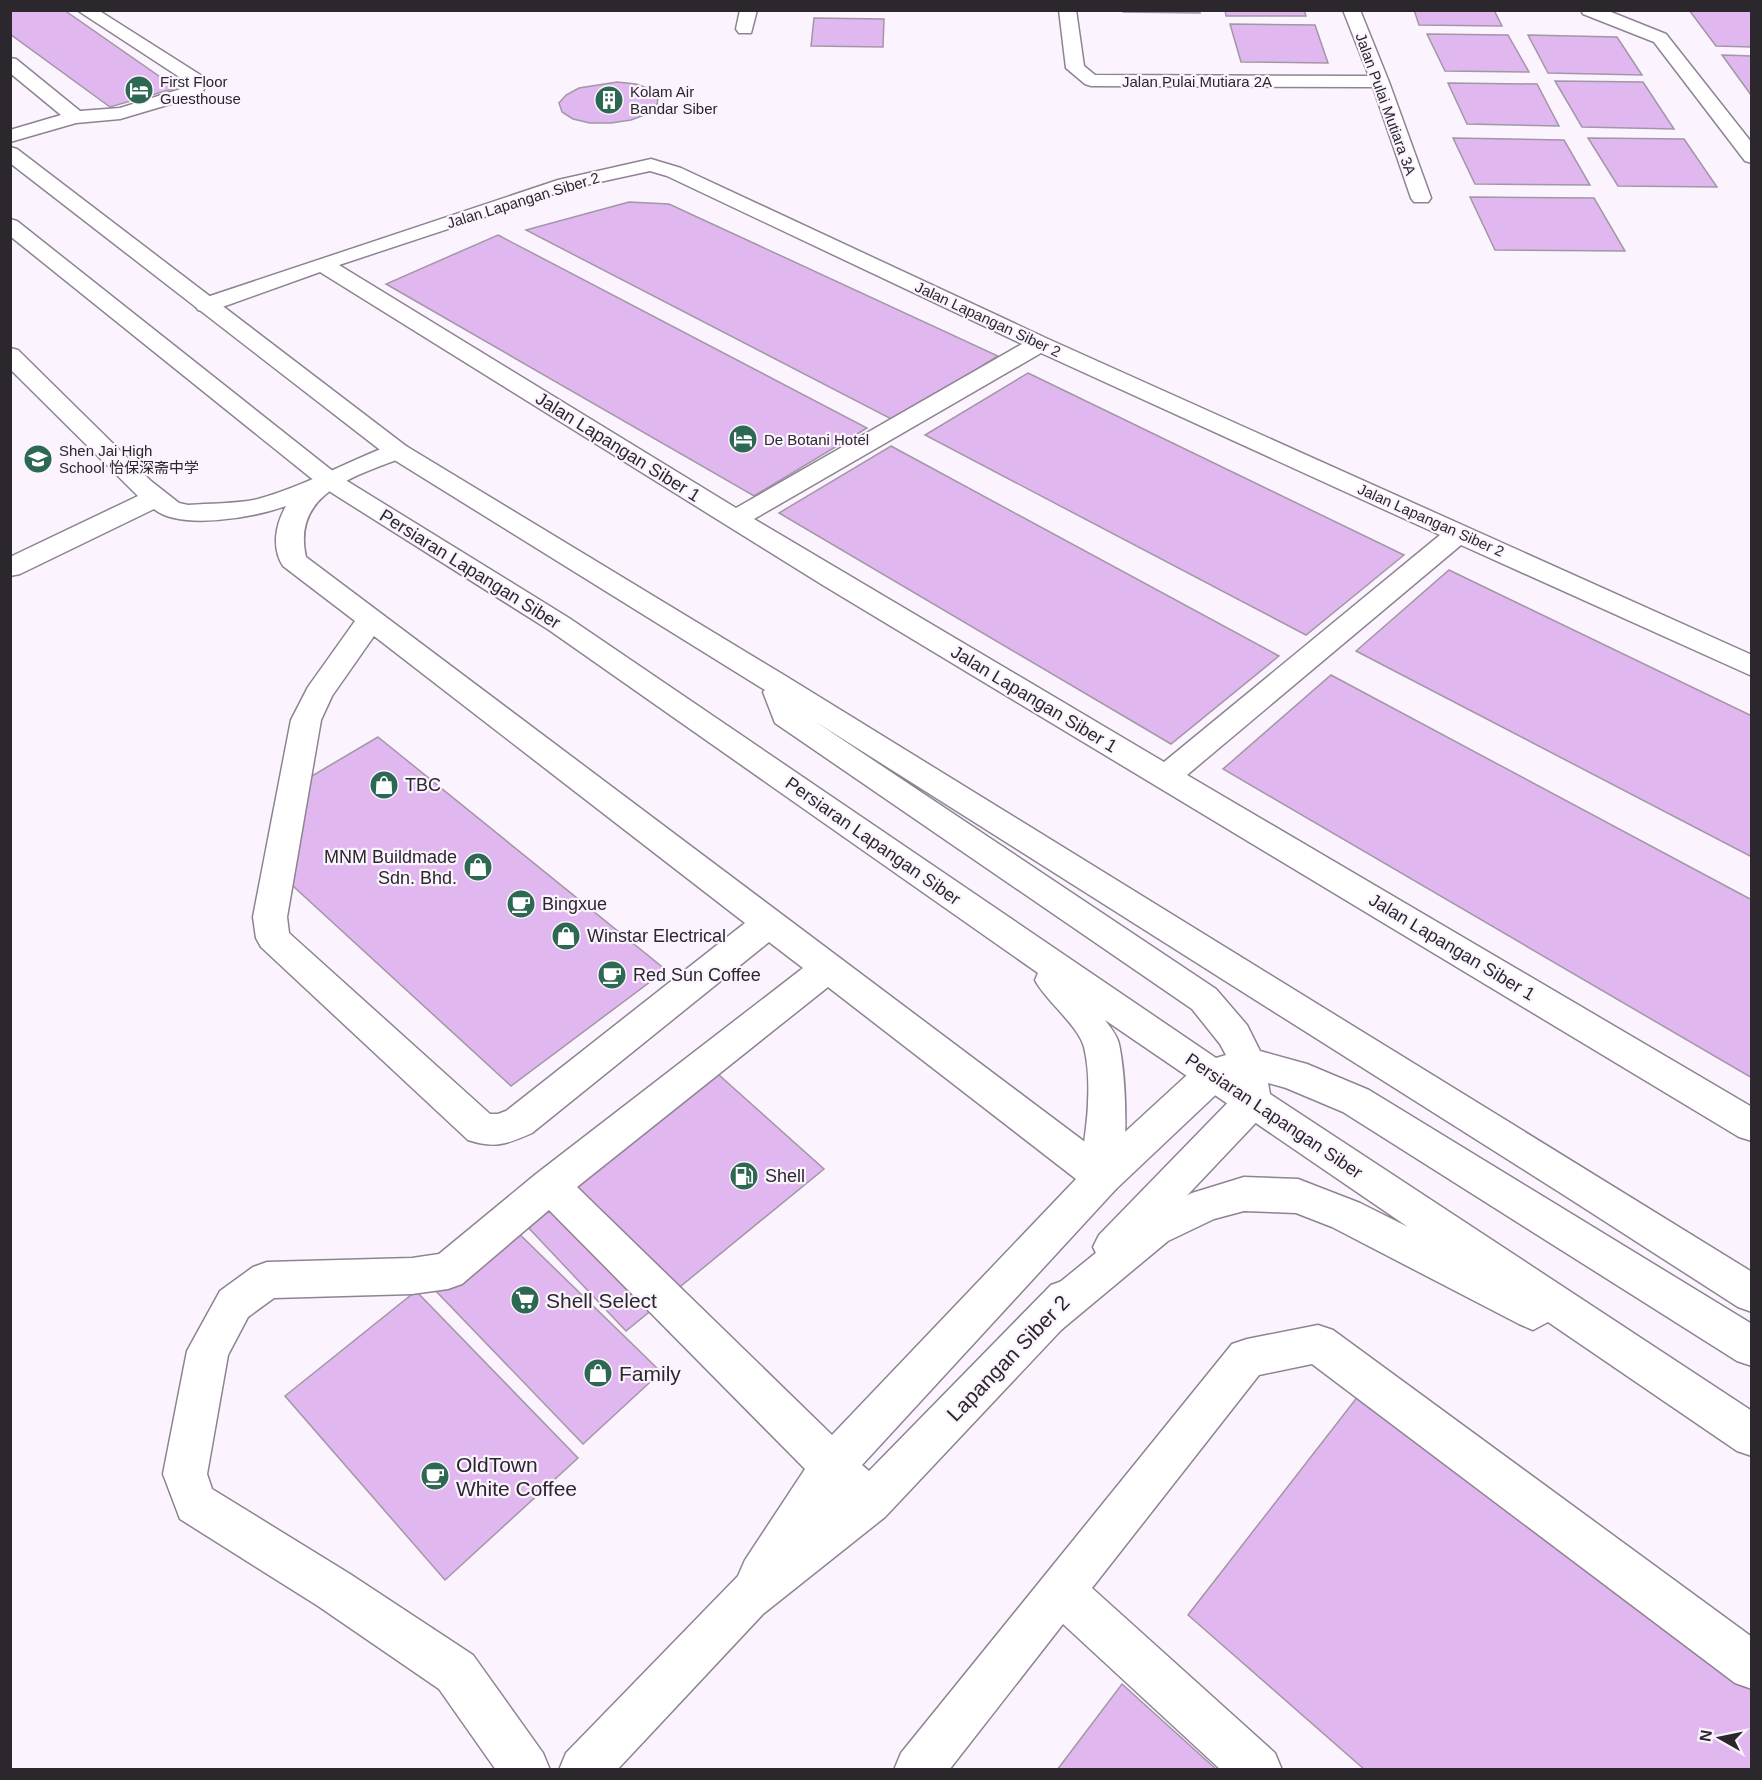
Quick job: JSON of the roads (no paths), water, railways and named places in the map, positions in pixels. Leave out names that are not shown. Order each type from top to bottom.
[{"type":"street","points":[[10,136],[75,117],[92,119],[194,91],[197,85],[196,80],[85,10]]},
{"type":"street","points":[[745,29],[749,10]]},
{"type":"street","name":"Jalan Pulai Mutiara 2A","points":[[1067,10],[1075,68],[1091,80],[1380,82]]},
{"type":"street","name":"Jalan Pulai Mutiara 3A","points":[[1351,10],[1380,82],[1421,198]]},
{"type":"street","points":[[1589,10],[1660,38],[1752,158]]},
{"type":"street","points":[[10,63],[75,117]]},
{"type":"street","points":[[10,153],[397,451],[774,682],[1752,1294]]},
{"type":"street","name":"Jalan Lapangan Siber 2","points":[[206,305],[322,264],[565,184],[651,165],[674,172],[1040,344],[1752,667]]},
{"type":"street","name":"Persiaran Lapangan Siber","points":[[10,225],[322,485],[559,624],[1212,1075],[1752,1436]]},
{"type":"street","name":"Jalan Lapangan Siber 1","points":[[322,264],[736,519],[1752,1126]]},
{"type":"street","points":[[736,519],[1040,344]]},
{"type":"street","points":[[10,355],[155,498],[170,509],[188,513],[259,507],[322,485],[397,451]]},
{"type":"street","points":[[322,485],[301,501],[293,518],[289,538],[293,560],[1102,1177]]},
{"type":"street","points":[[10,568],[155,498]]},
{"type":"street","points":[[1165,777],[1459,533]]},
{"type":"street","points":[[371,619],[318,694],[306,720],[270,917],[273,938],[481,1129],[500,1130],[519,1122],[769,922]]},
{"type":"street","points":[[774,682],[786,716],[1204,999],[1234,1035],[1247,1062],[1253,1101]]},
{"type":"street","points":[[972,909],[1070,997],[1101,1042],[1107,1100],[1102,1177]]},
{"type":"street","points":[[526,1770],[456,1672],[334,1590],[196,1504],[185,1474],[208,1351],[234,1304],[267,1280],[412,1276],[448,1271],[550,1186],[827,968]]},
{"type":"street","points":[[1212,1075],[1247,1062],[1294,1075],[1356,1101],[1752,1347]]},
{"type":"street","name":"Lapangan Siber 2","points":[[747,1598],[832,1466],[1102,1177],[1212,1075]]},
{"type":"street","name":"Lapangan Siber 2","points":[[583,1770],[747,1598],[869,1502],[1253,1101]]},
{"type":"street","points":[[550,1186],[869,1502]]},
{"type":"street","points":[[1047,1317],[1154,1229],[1206,1205],[1244,1194],[1298,1196],[1346,1215],[1673,1383]]},
{"type":"street","points":[[918,1770],[1247,1358],[1318,1344],[1752,1666]]},
{"type":"street","points":[[1060,1590],[1258,1770]]},
{"type":"place","name":"First Floor Guesthouse","points":[[139,90]]},
{"type":"place","name":"Kolam Air Bandar Siber","points":[[609,100]]},
{"type":"place","name":"De Botani Hotel","points":[[743,439]]},
{"type":"place","name":"Shen Jai High School 怡保深斋中学","points":[[38,459]]},
{"type":"place","name":"TBC","points":[[384,785]]},
{"type":"place","name":"MNM Buildmade Sdn. Bhd.","points":[[478,867]]},
{"type":"place","name":"Bingxue","points":[[521,904]]},
{"type":"place","name":"Winstar Electrical","points":[[566,936]]},
{"type":"place","name":"Red Sun Coffee","points":[[612,975]]},
{"type":"place","name":"Shell","points":[[744,1176]]},
{"type":"place","name":"Shell Select","points":[[525,1300]]},
{"type":"place","name":"Family","points":[[598,1373]]},
{"type":"place","name":"OldTown White Coffee","points":[[435,1476]]}]
